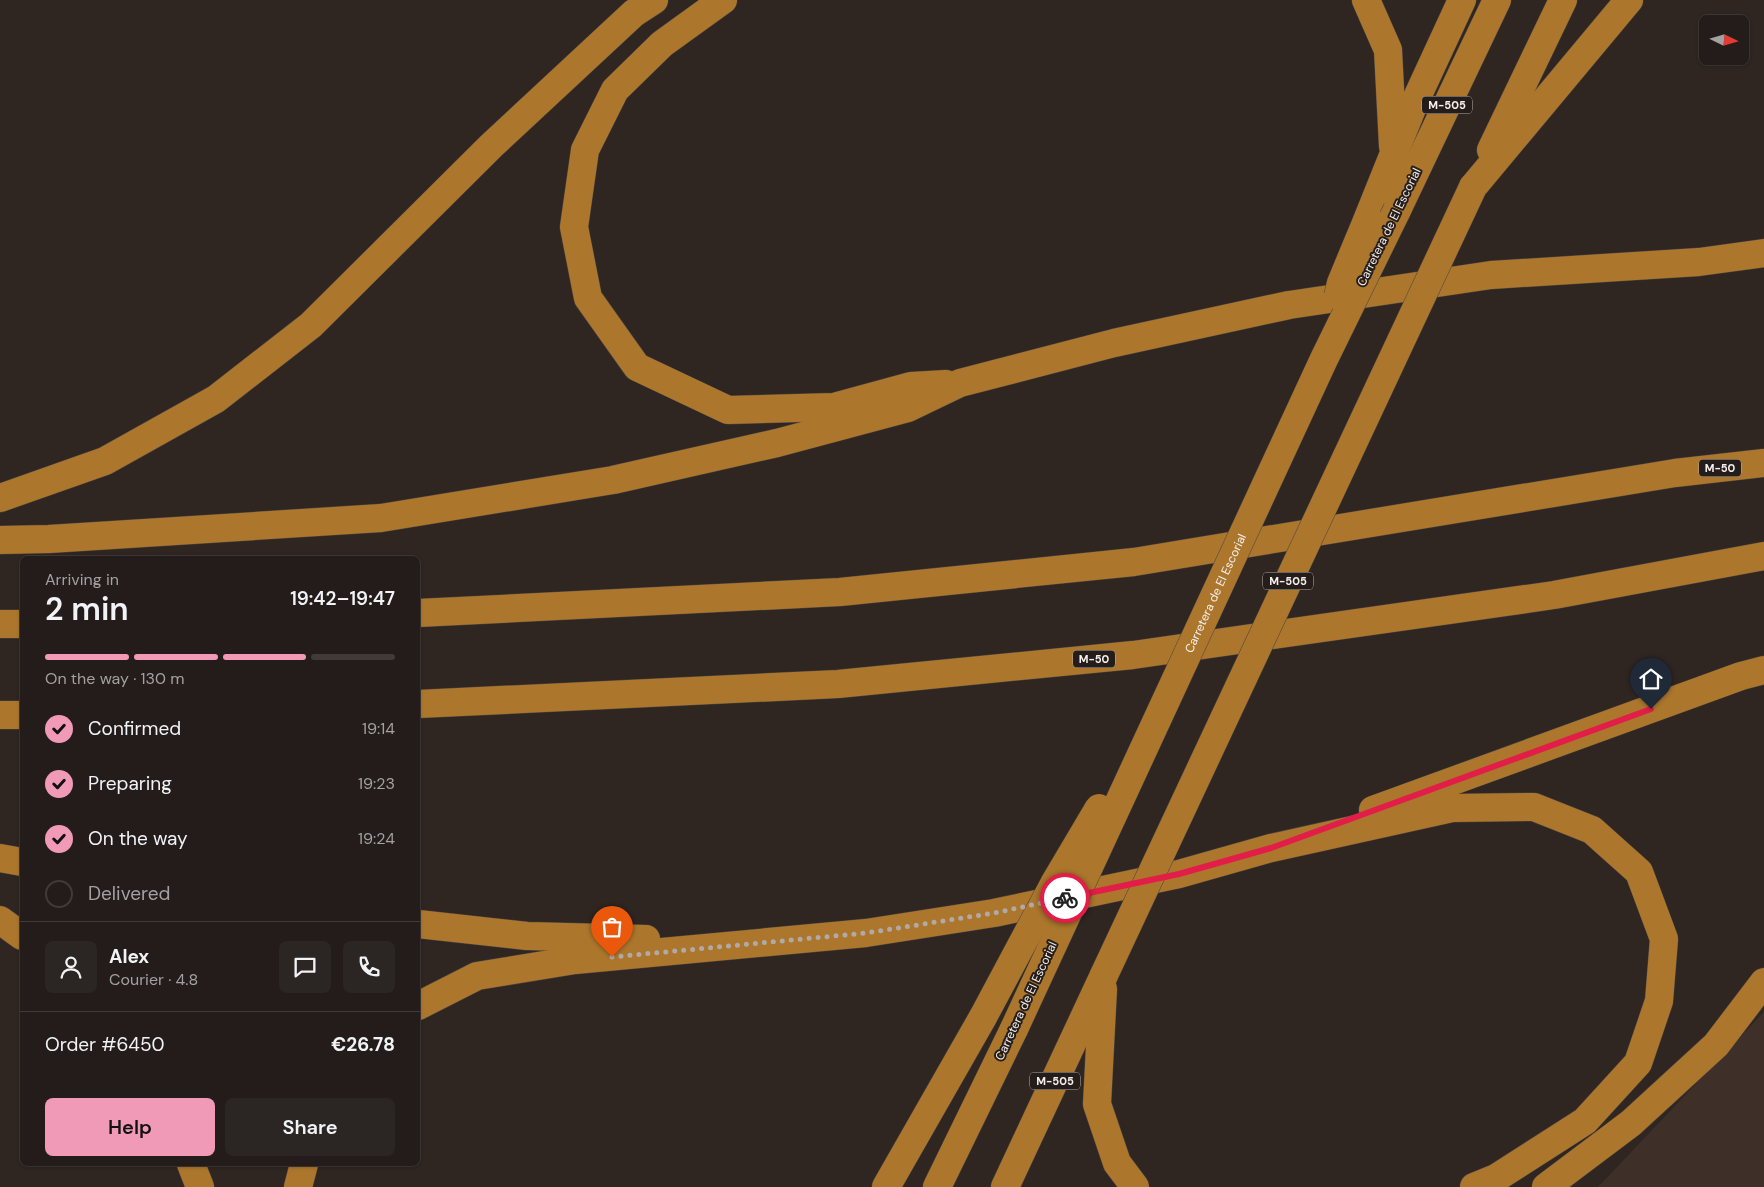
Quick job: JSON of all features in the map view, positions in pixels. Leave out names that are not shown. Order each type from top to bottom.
[{"type":"highway","points":[[0,498],[6,498],[105,461],[216,399],[311,325],[491,146],[634,13],[654,0]]},
{"type":"highway","points":[[723,0],[662,44],[614,90],[585,150],[574,227],[588,298],[637,367],[728,410],[834,407],[911,386],[960,383],[1114,343],[1290,304],[1490,275],[1699,262],[1764,253]]},
{"type":"highway","points":[[1366,0],[1388,50],[1394,158]]},
{"type":"highway","points":[[1324,359],[1341,283],[1394,158],[1413,106],[1462,0]]},
{"type":"highway","name":"Carretera de El Escorial","points":[[937,1187],[1014,1029],[1324,359],[1497,0]]},
{"type":"highway","name":"M-505","points":[[1005,1187],[1473,187],[1563,0]]},
{"type":"highway","points":[[1473,187],[1629,0]]},
{"type":"highway","points":[[1699,262],[1764,269]]},
{"type":"highway","points":[[0,540],[49,539],[381,518],[613,480],[777,443],[908,408],[960,383]]},
{"type":"highway","points":[[1675,473],[1764,452]]},
{"type":"highway","name":"M-50","points":[[420,613],[840,592],[1134,562],[1675,473],[1764,464]]},
{"type":"highway","name":"M-50","points":[[420,704],[838,684],[1133,655],[1554,595],[1764,556]]},
{"type":"highway","points":[[0,624],[20,624]]},
{"type":"highway","points":[[1271,848],[1741,676],[1764,670]]},
{"type":"highway","points":[[886,1187],[983,1017],[1054,884],[1173,684]]},
{"type":"highway","points":[[0,715],[20,714]]},
{"type":"highway","points":[[420,1005],[477,976],[575,960],[866,933],[994,913],[1179,874],[1271,848],[1452,808],[1534,807],[1592,830],[1639,872],[1664,939],[1659,1001],[1638,1063],[1585,1121],[1496,1178],[1474,1187]]},
{"type":"highway","points":[[0,858],[20,862]]},
{"type":"highway","points":[[0,920],[20,935]]},
{"type":"highway","points":[[420,924],[527,936],[775,942]]},
{"type":"highway","points":[[1104,975],[1097,1104],[1117,1163],[1135,1187]]},
{"type":"highway","points":[[1546,1187],[1631,1123],[1716,1045],[1764,982]]},
{"type":"highway","points":[[192,1166],[200,1187]]},
{"type":"highway","points":[[298,1187],[303,1166]]},
{"type":"shaded area","points":[[1764,1012],[1764,1187],[1598,1187]]},
{"type":"way so far","points":[[612,957],[866,933],[994,913],[1065,898]]},
{"type":"route","points":[[1065,898],[1179,874],[1271,848],[1651,709]]}]
